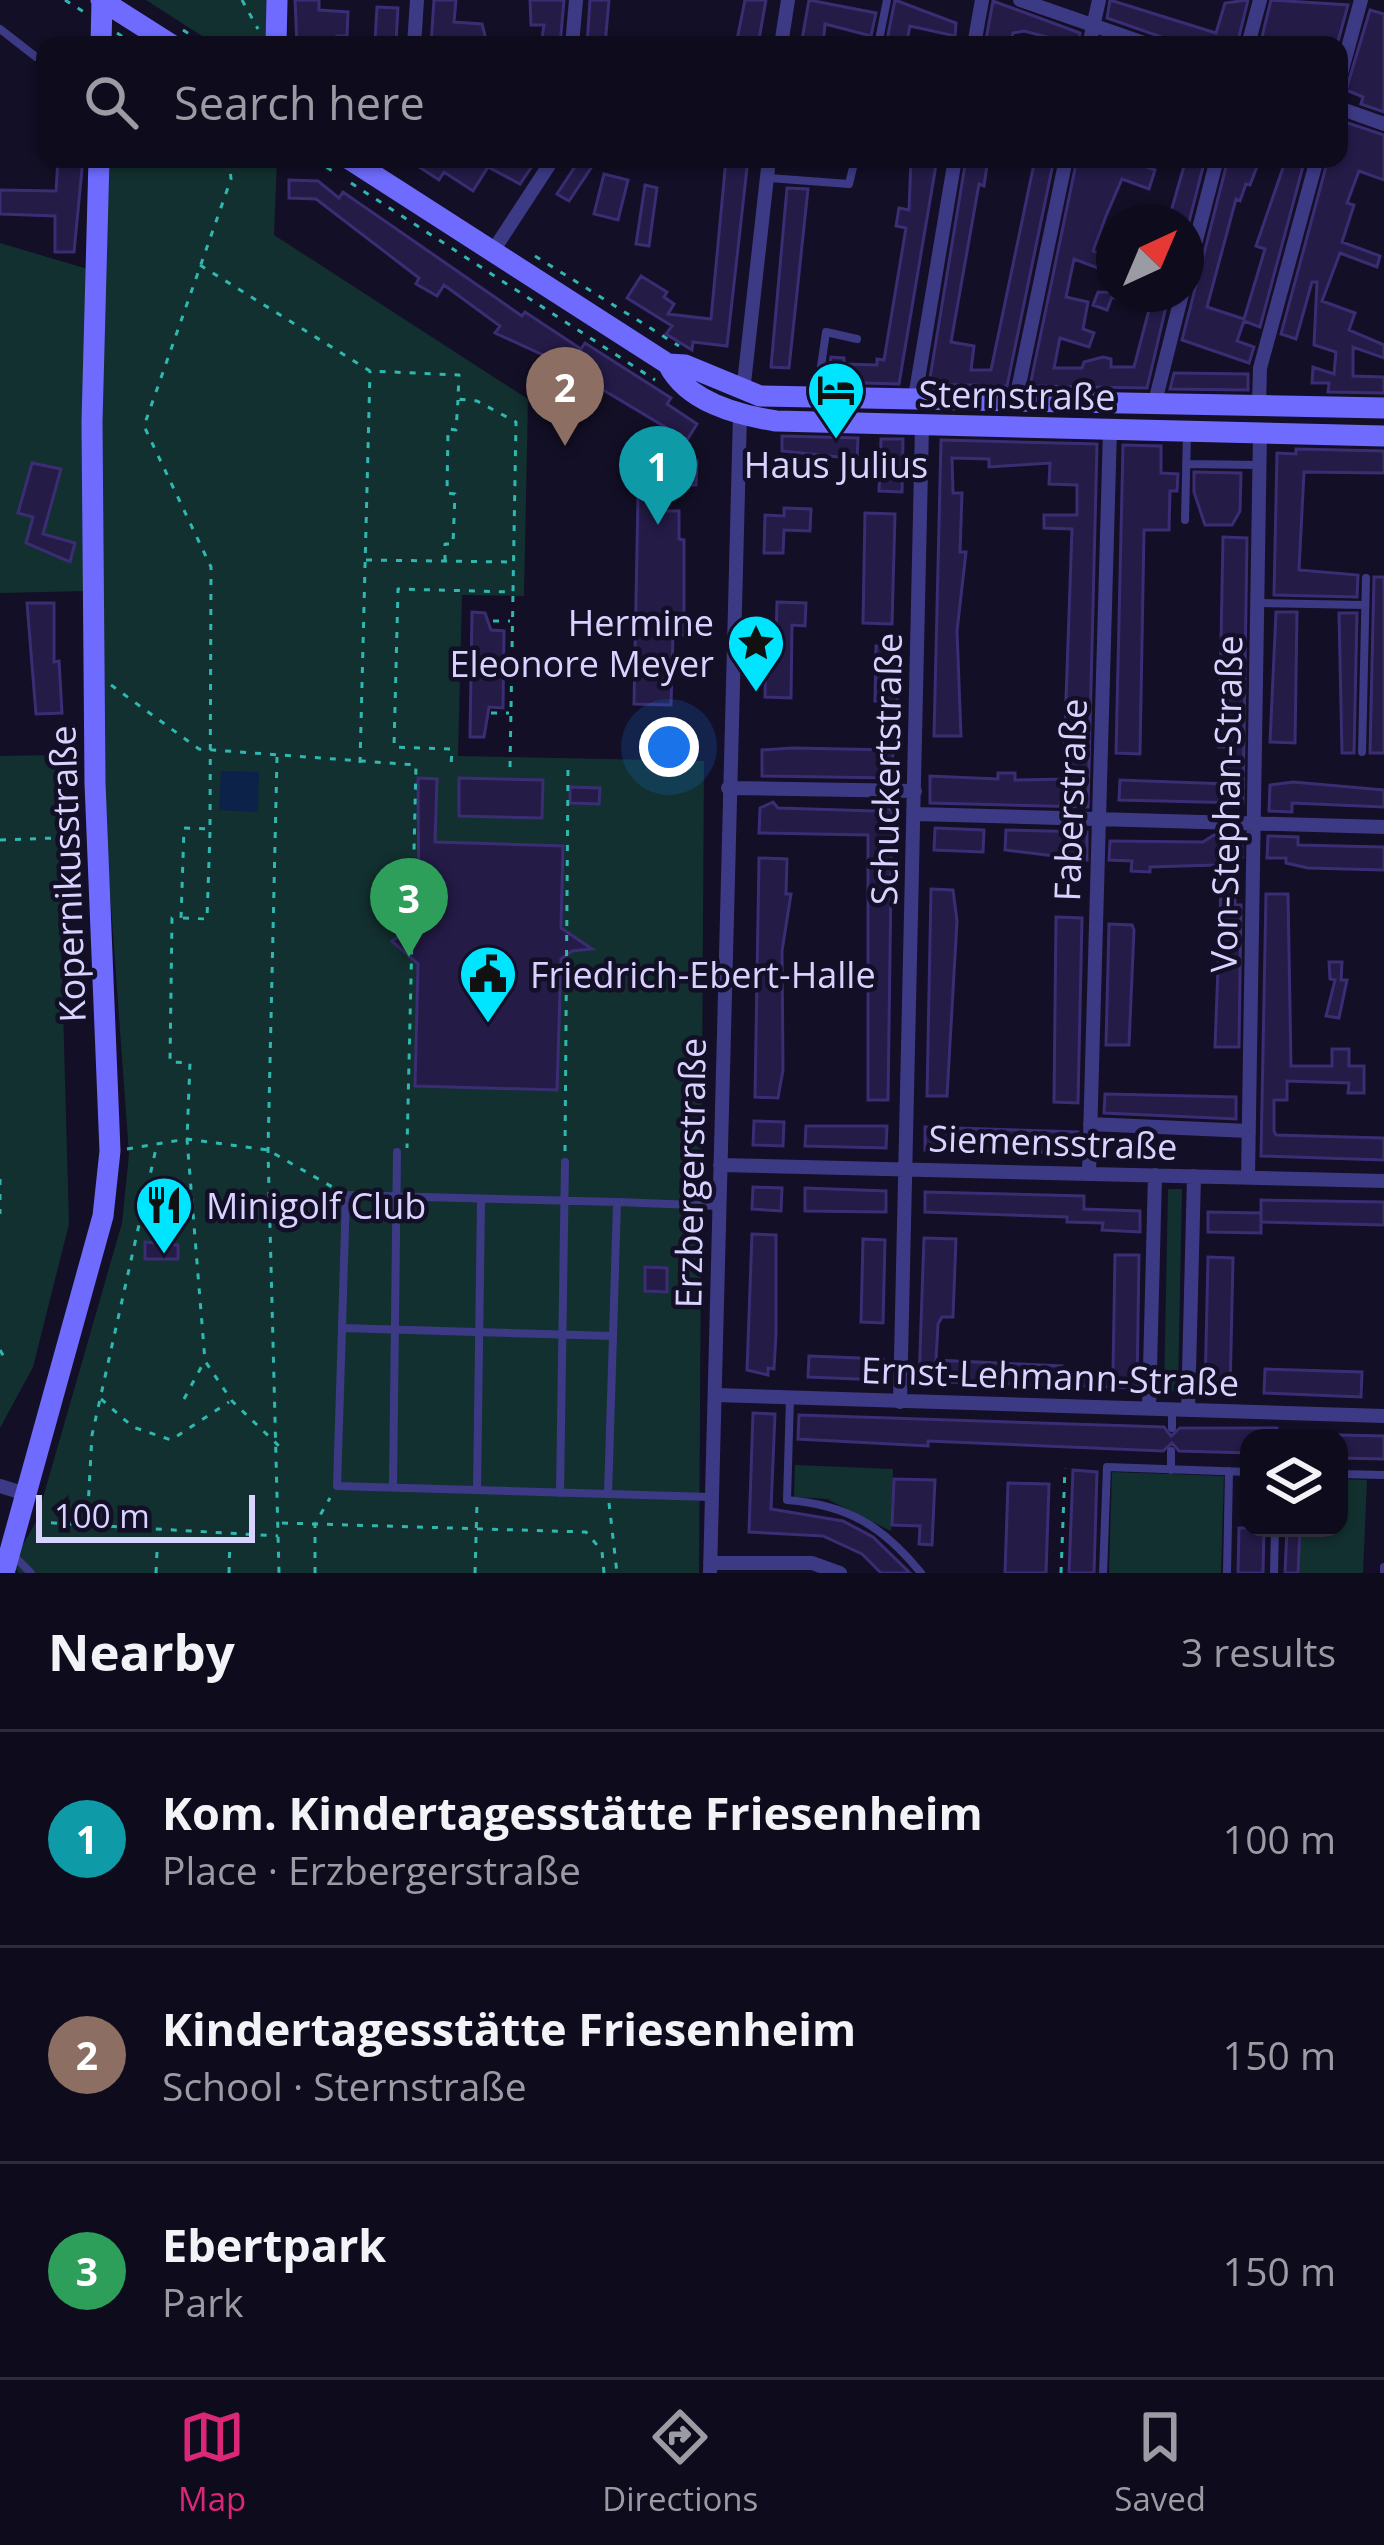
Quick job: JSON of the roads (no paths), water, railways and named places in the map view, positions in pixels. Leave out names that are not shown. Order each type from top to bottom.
[{"type":"main road","points":[[101,0],[101,36]]},
{"type":"main road","points":[[101,0],[158,36]]},
{"type":"main road","points":[[276,36],[277,0]]},
{"type":"main road","name":"Kopernikusstraße","points":[[7,1562],[103,1216],[110,1151],[92,422],[99,168]]},
{"type":"main road","name":"Sternstraße","points":[[369,168],[498,243],[668,364],[676,380],[776,421],[1384,436]]},
{"type":"main road","name":"Sternstraße","points":[[742,404],[817,395],[1384,408]]},
{"type":"main road","points":[[915,397],[922,426]]},
{"type":"main road","points":[[1110,401],[1110,429]]},
{"type":"main road","points":[[1259,404],[1260,432]]},
{"type":"street","points":[[415,36],[417,0]]},
{"type":"street","points":[[573,36],[576,0]]},
{"type":"street","points":[[782,36],[788,0]]},
{"type":"street","points":[[976,36],[982,0]]},
{"type":"street","points":[[1091,36],[1099,0]]},
{"type":"street","points":[[1250,36],[1260,0]]},
{"type":"street","points":[[1348,48],[1361,0]]},
{"type":"street","points":[[1025,1],[1122,36]]},
{"type":"street","points":[[1348,111],[1384,124]]},
{"type":"street","points":[[498,243],[547,168]]},
{"type":"street","name":"Erzbergerstraße","points":[[710,1568],[742,404],[768,168]]},
{"type":"street","points":[[915,397],[953,168]]},
{"type":"street","points":[[1016,399],[1064,168]]},
{"type":"street","points":[[1204,209],[1215,168]]},
{"type":"street","points":[[1259,404],[1260,368],[1315,168]]},
{"type":"street","points":[[1155,402],[1178,312]]},
{"type":"street","name":"Schuckertstraße","points":[[900,1402],[922,426]]},
{"type":"street","name":"Faberstraße","points":[[1089,1173],[1110,429]]},
{"type":"street","name":"Von-Stephan-Straße","points":[[1248,1177],[1260,432]]},
{"type":"street","points":[[728,788],[915,790]]},
{"type":"street","points":[[915,814],[1384,827]]},
{"type":"street","name":"Siemensstraße","points":[[1090,1124],[1249,1131]]},
{"type":"street","name":"Siemensstraße","points":[[720,1165],[1384,1181]]},
{"type":"street","points":[[1149,1408],[1155,1174]]},
{"type":"street","points":[[1180,1409],[1194,1176]]},
{"type":"street","name":"Ernst-Lehmann-Straße","points":[[715,1395],[1384,1416]]},
{"type":"street","points":[[0,1486],[26,1494]]},
{"type":"street","points":[[710,1568],[812,1563],[840,1573]]},
{"type":"lane","points":[[880,36],[887,0]]},
{"type":"lane","points":[[0,29],[36,57]]},
{"type":"lane","points":[[767,178],[849,184],[852,168]]},
{"type":"lane","points":[[817,395],[826,332],[857,340]]},
{"type":"lane","points":[[1185,520],[1187,431]]},
{"type":"lane","points":[[1186,464],[1262,465]]},
{"type":"lane","points":[[1362,752],[1366,578]]},
{"type":"lane","points":[[1260,603],[1365,605]]},
{"type":"lane","points":[[393,1487],[397,1152]]},
{"type":"lane","points":[[560,1493],[565,1162]]},
{"type":"lane","points":[[712,1498],[337,1486],[346,1195],[719,1206]]},
{"type":"lane","points":[[477,1490],[481,1202]]},
{"type":"lane","points":[[608,1494],[617,1202]]},
{"type":"lane","points":[[342,1328],[613,1336]]},
{"type":"lane","points":[[790,1398],[787,1500],[826,1503],[858,1515],[888,1534],[921,1573]]},
{"type":"lane","points":[[1172,1428],[1180,1409]]},
{"type":"lane","points":[[1171,1451],[1171,1470]]},
{"type":"lane","points":[[1103,1573],[1107,1467],[1240,1472]]},
{"type":"lane","points":[[1227,1573],[1229,1472]]},
{"type":"lane","points":[[1348,1474],[1384,1475]]},
{"type":"lane","points":[[1274,1573],[1275,1537]]},
{"type":"lane","points":[[7,1562],[31,1573]]},
{"type":"water","points":[[221,771],[259,772],[258,812],[219,810]]},
{"type":"place","name":"Haus Julius","points":[[836,441]]},
{"type":"place","name":"Kindertagesstätte Friesenheim","points":[[565,446]]},
{"type":"place","name":"Kom. Kindertagesstätte Friesenheim","points":[[658,525]]},
{"type":"place","name":"Hermine Eleonore Meyer","points":[[756,694]]},
{"type":"place","name":"Ebertpark","points":[[409,957]]},
{"type":"place","name":"Friedrich-Ebert-Halle","points":[[488,1025]]},
{"type":"place","name":"Minigolf Club","points":[[164,1256]]}]
